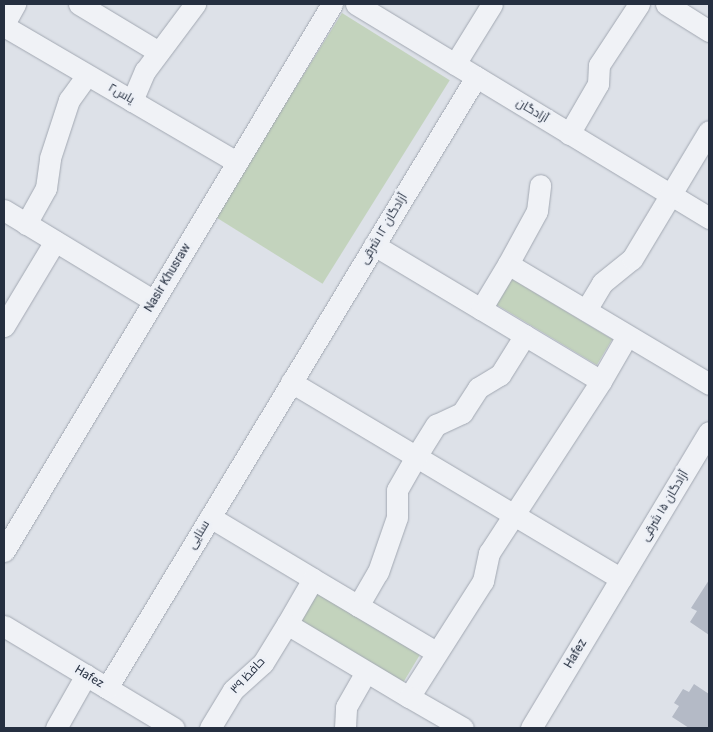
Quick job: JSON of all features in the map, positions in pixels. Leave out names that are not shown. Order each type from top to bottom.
[{"type":"street","points":[[4,25],[16,4]]},
{"type":"street","points":[[79,4],[159,52]]},
{"type":"street","points":[[132,101],[159,52],[195,4]]},
{"type":"street","name":"Nasir Khusraw","points":[[4,551],[332,4]]},
{"type":"street","name":"آزادگان","points":[[356,4],[709,218]]},
{"type":"street","points":[[455,64],[492,4]]},
{"type":"street","points":[[569,134],[598,84],[599,65],[638,4]]},
{"type":"street","points":[[666,4],[709,31]]},
{"type":"street","name":"یاس۲","points":[[4,25],[237,162]]},
{"type":"street","name":"آزادگان ۱۲ شرقی","points":[[292,382],[476,76]]},
{"type":"street","points":[[26,224],[46,188],[50,158],[69,100],[82,82]]},
{"type":"street","points":[[586,310],[602,283],[632,259],[709,131]]},
{"type":"street","points":[[481,309],[538,211],[540,185]]},
{"type":"street","points":[[4,210],[154,301]]},
{"type":"street","points":[[4,326],[55,241]]},
{"type":"street","points":[[374,245],[601,381]]},
{"type":"street","points":[[508,264],[709,384]]},
{"type":"street","points":[[358,606],[378,572],[397,518],[397,490],[417,455],[436,425],[462,413],[478,388],[500,375],[525,335]]},
{"type":"street","points":[[409,697],[483,581],[490,553],[628,336]]},
{"type":"street","points":[[292,382],[515,512],[621,579]]},
{"type":"street","name":"سنایی","points":[[107,688],[292,382]]},
{"type":"street","name":"آزادگان ۱۵ شرقی","points":[[621,579],[709,432]]},
{"type":"street","points":[[210,517],[436,652]]},
{"type":"street","name":"حافظ ۳۹","points":[[210,728],[233,690],[263,663],[314,579]]},
{"type":"street","name":"Hafez","points":[[531,728],[621,579]]},
{"type":"street","points":[[287,624],[464,728]]},
{"type":"street","name":"Hafez","points":[[4,626],[174,728]]},
{"type":"street","points":[[344,728],[346,706],[366,672]]},
{"type":"street","points":[[56,728],[86,675]]},
{"type":"green space","points":[[342,13],[450,80],[323,284],[215,217]]},
{"type":"green space","points":[[512,279],[612,339],[597,365],[497,305]]},
{"type":"green space","points":[[317,593],[420,655],[403,682],[301,620]]},
{"type":"building","points":[[709,580],[709,635],[690,622],[697,611],[691,608]]},
{"type":"building","points":[[694,684],[709,694],[709,728],[689,728],[672,717],[679,706],[674,703],[683,689],[689,692]]}]
